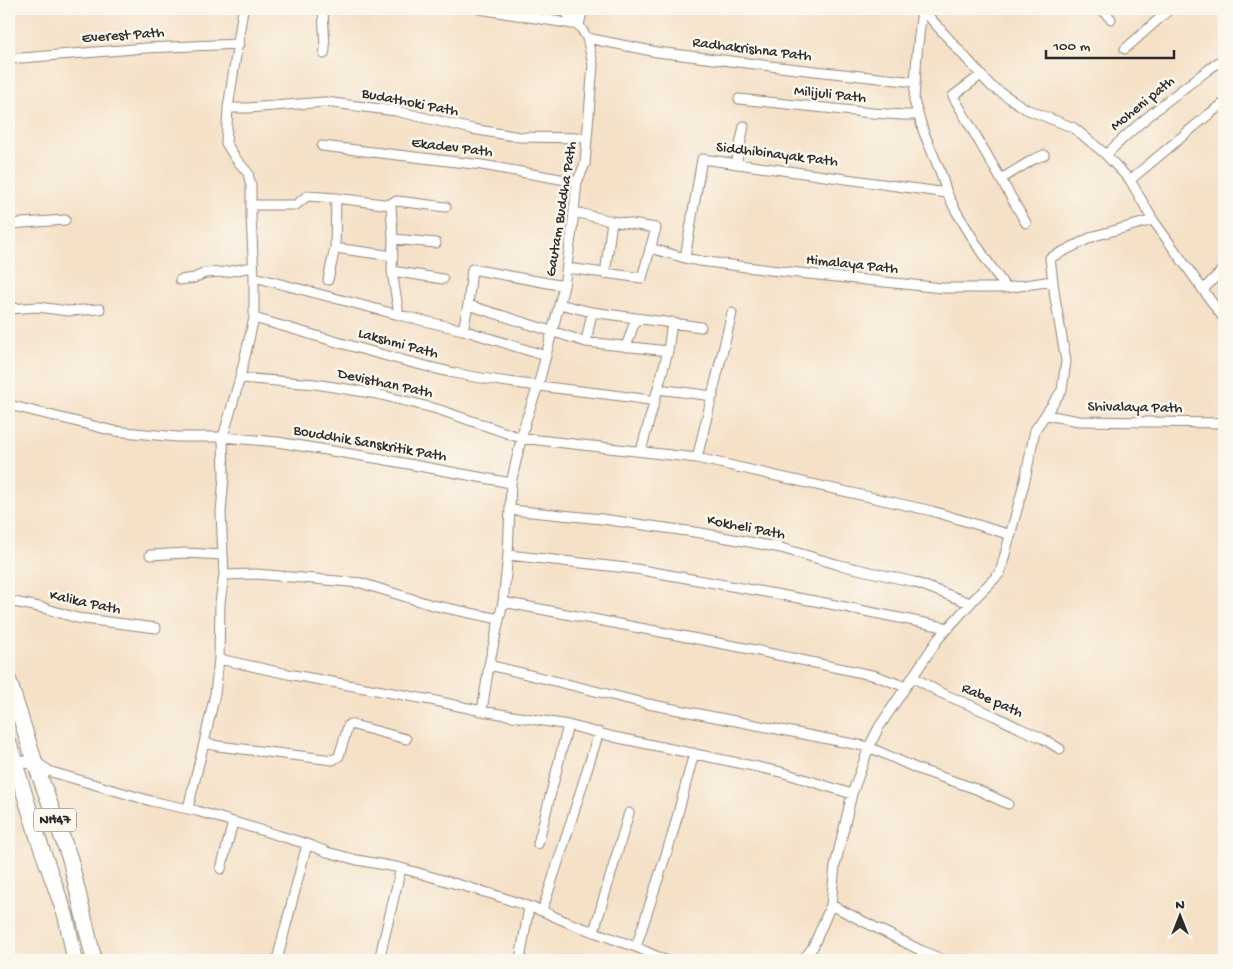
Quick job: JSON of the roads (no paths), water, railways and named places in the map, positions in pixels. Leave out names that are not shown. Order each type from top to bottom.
[{"type":"highway","name":"NH47","points":[[9,681],[35,764],[70,859],[94,960]]},
{"type":"highway","name":"NH47","points":[[9,744],[12,762],[66,917],[75,960]]},
{"type":"street","points":[[188,808],[215,694],[220,659],[220,603],[224,575],[221,513],[224,476],[223,437],[240,378],[254,318],[251,186],[248,173],[236,160],[226,143],[228,108],[243,9]]},
{"type":"street","points":[[323,9],[324,54]]},
{"type":"street","points":[[479,9],[579,25],[583,9]]},
{"type":"street","name":"Gautam Buddha Path","points":[[482,711],[489,665],[503,602],[508,555],[511,483],[525,423],[538,386],[564,286],[577,182],[585,164],[593,64],[587,38],[579,25],[562,9]]},
{"type":"street","points":[[921,9],[990,86],[1026,109],[1074,128],[1106,154],[1130,180],[1153,220],[1224,319]]},
{"type":"street","points":[[921,9],[914,102],[947,193],[985,258],[1006,288]]},
{"type":"street","points":[[1125,49],[1170,9]]},
{"type":"street","name":"Radhakrishna Path","points":[[587,38],[657,52],[915,82]]},
{"type":"street","name":"Everest Path","points":[[9,59],[146,48],[238,44]]},
{"type":"street","name":"Moheni path","points":[[1106,154],[1164,103],[1224,58]]},
{"type":"street","points":[[981,75],[953,96],[1026,223]]},
{"type":"street","name":"Milijuli Path","points":[[739,99],[872,113],[918,115]]},
{"type":"street","name":"Budathoki Path","points":[[228,108],[325,102],[396,111],[472,129],[520,137],[587,138]]},
{"type":"street","points":[[1130,180],[1208,115],[1224,104]]},
{"type":"street","points":[[736,164],[744,126]]},
{"type":"street","name":"Ekadev Path","points":[[322,146],[482,165],[577,182]]},
{"type":"street","points":[[1001,179],[1044,155]]},
{"type":"street","name":"Siddhibinayak Path","points":[[685,258],[702,159],[947,193]]},
{"type":"street","points":[[251,205],[296,205],[308,196],[391,205],[397,201],[446,207]]},
{"type":"street","points":[[328,280],[335,248],[336,198]]},
{"type":"street","points":[[391,205],[392,271],[399,315]]},
{"type":"street","points":[[567,268],[642,278],[656,228],[612,221],[574,212]]},
{"type":"street","points":[[9,224],[65,220]]},
{"type":"street","points":[[803,960],[813,947],[830,905],[835,866],[852,794],[869,747],[879,727],[938,639],[1000,573],[1025,480],[1035,430],[1062,390],[1066,362],[1052,281],[1050,258],[1094,236],[1153,220]]},
{"type":"street","points":[[604,274],[612,221]]},
{"type":"street","points":[[393,238],[436,243]]},
{"type":"street","points":[[335,248],[393,256]]},
{"type":"street","name":"Himalaya Path","points":[[650,248],[700,261],[942,288],[1006,288],[1052,281]]},
{"type":"street","points":[[1203,290],[1224,268]]},
{"type":"street","points":[[463,330],[472,269],[564,286]]},
{"type":"street","points":[[392,271],[443,280]]},
{"type":"street","points":[[180,280],[194,278],[206,273],[254,272]]},
{"type":"street","name":"Lakshmi Path","points":[[254,272],[399,315],[463,330],[546,356]]},
{"type":"street","points":[[559,304],[592,312],[701,327]]},
{"type":"street","points":[[468,305],[586,342],[668,351]]},
{"type":"street","points":[[9,309],[38,307],[68,311],[100,309]]},
{"type":"street","points":[[586,342],[592,312]]},
{"type":"street","points":[[697,458],[732,313]]},
{"type":"street","name":"Lakshmi Path","points":[[254,318],[405,361],[460,374],[655,401]]},
{"type":"street","points":[[626,347],[636,318]]},
{"type":"street","points":[[641,450],[668,351],[672,322]]},
{"type":"street","name":"Devisthan Path","points":[[240,378],[315,384],[378,394],[437,409],[521,438],[641,450],[697,458],[932,511],[1011,535]]},
{"type":"street","points":[[658,389],[713,396]]},
{"type":"street","name":"Bouddhik Sanskritik Path","points":[[9,405],[114,431],[177,437],[223,437],[277,442],[511,483]]},
{"type":"street","name":"Shivalaya Path","points":[[1046,415],[1079,421],[1224,423]]},
{"type":"street","name":"Kokheli Path","points":[[510,510],[701,533],[781,548],[836,564],[914,582],[970,603]]},
{"type":"street","points":[[150,555],[186,553],[224,555]]},
{"type":"street","points":[[508,555],[636,569],[820,602],[949,628]]},
{"type":"street","points":[[224,575],[256,574],[361,583],[432,605],[499,619]]},
{"type":"street","name":"Kalika Path","points":[[9,601],[44,608],[77,618],[156,628]]},
{"type":"street","points":[[503,602],[750,649],[876,676],[906,688]]},
{"type":"street","points":[[220,659],[288,674],[599,732],[614,737],[781,772],[852,794]]},
{"type":"street","points":[[489,665],[648,704],[869,747],[918,769],[976,789],[1008,804]]},
{"type":"street","name":"Rabe path","points":[[913,677],[938,692],[995,716],[1060,748]]},
{"type":"street","points":[[204,743],[333,760],[338,756],[350,724],[406,739]]},
{"type":"street","points":[[538,844],[568,726]]},
{"type":"street","points":[[542,911],[599,732]]},
{"type":"street","points":[[636,947],[672,836],[694,754]]},
{"type":"street","points":[[12,762],[35,764],[48,771],[151,801],[188,808],[307,844],[327,852],[401,868],[495,895],[542,911],[665,960]]},
{"type":"street","points":[[594,931],[629,813]]},
{"type":"street","points":[[222,869],[233,822]]},
{"type":"street","points":[[277,960],[307,844]]},
{"type":"street","points":[[380,960],[401,868]]},
{"type":"street","points":[[830,905],[944,960]]},
{"type":"street","points":[[520,960],[529,907]]}]
